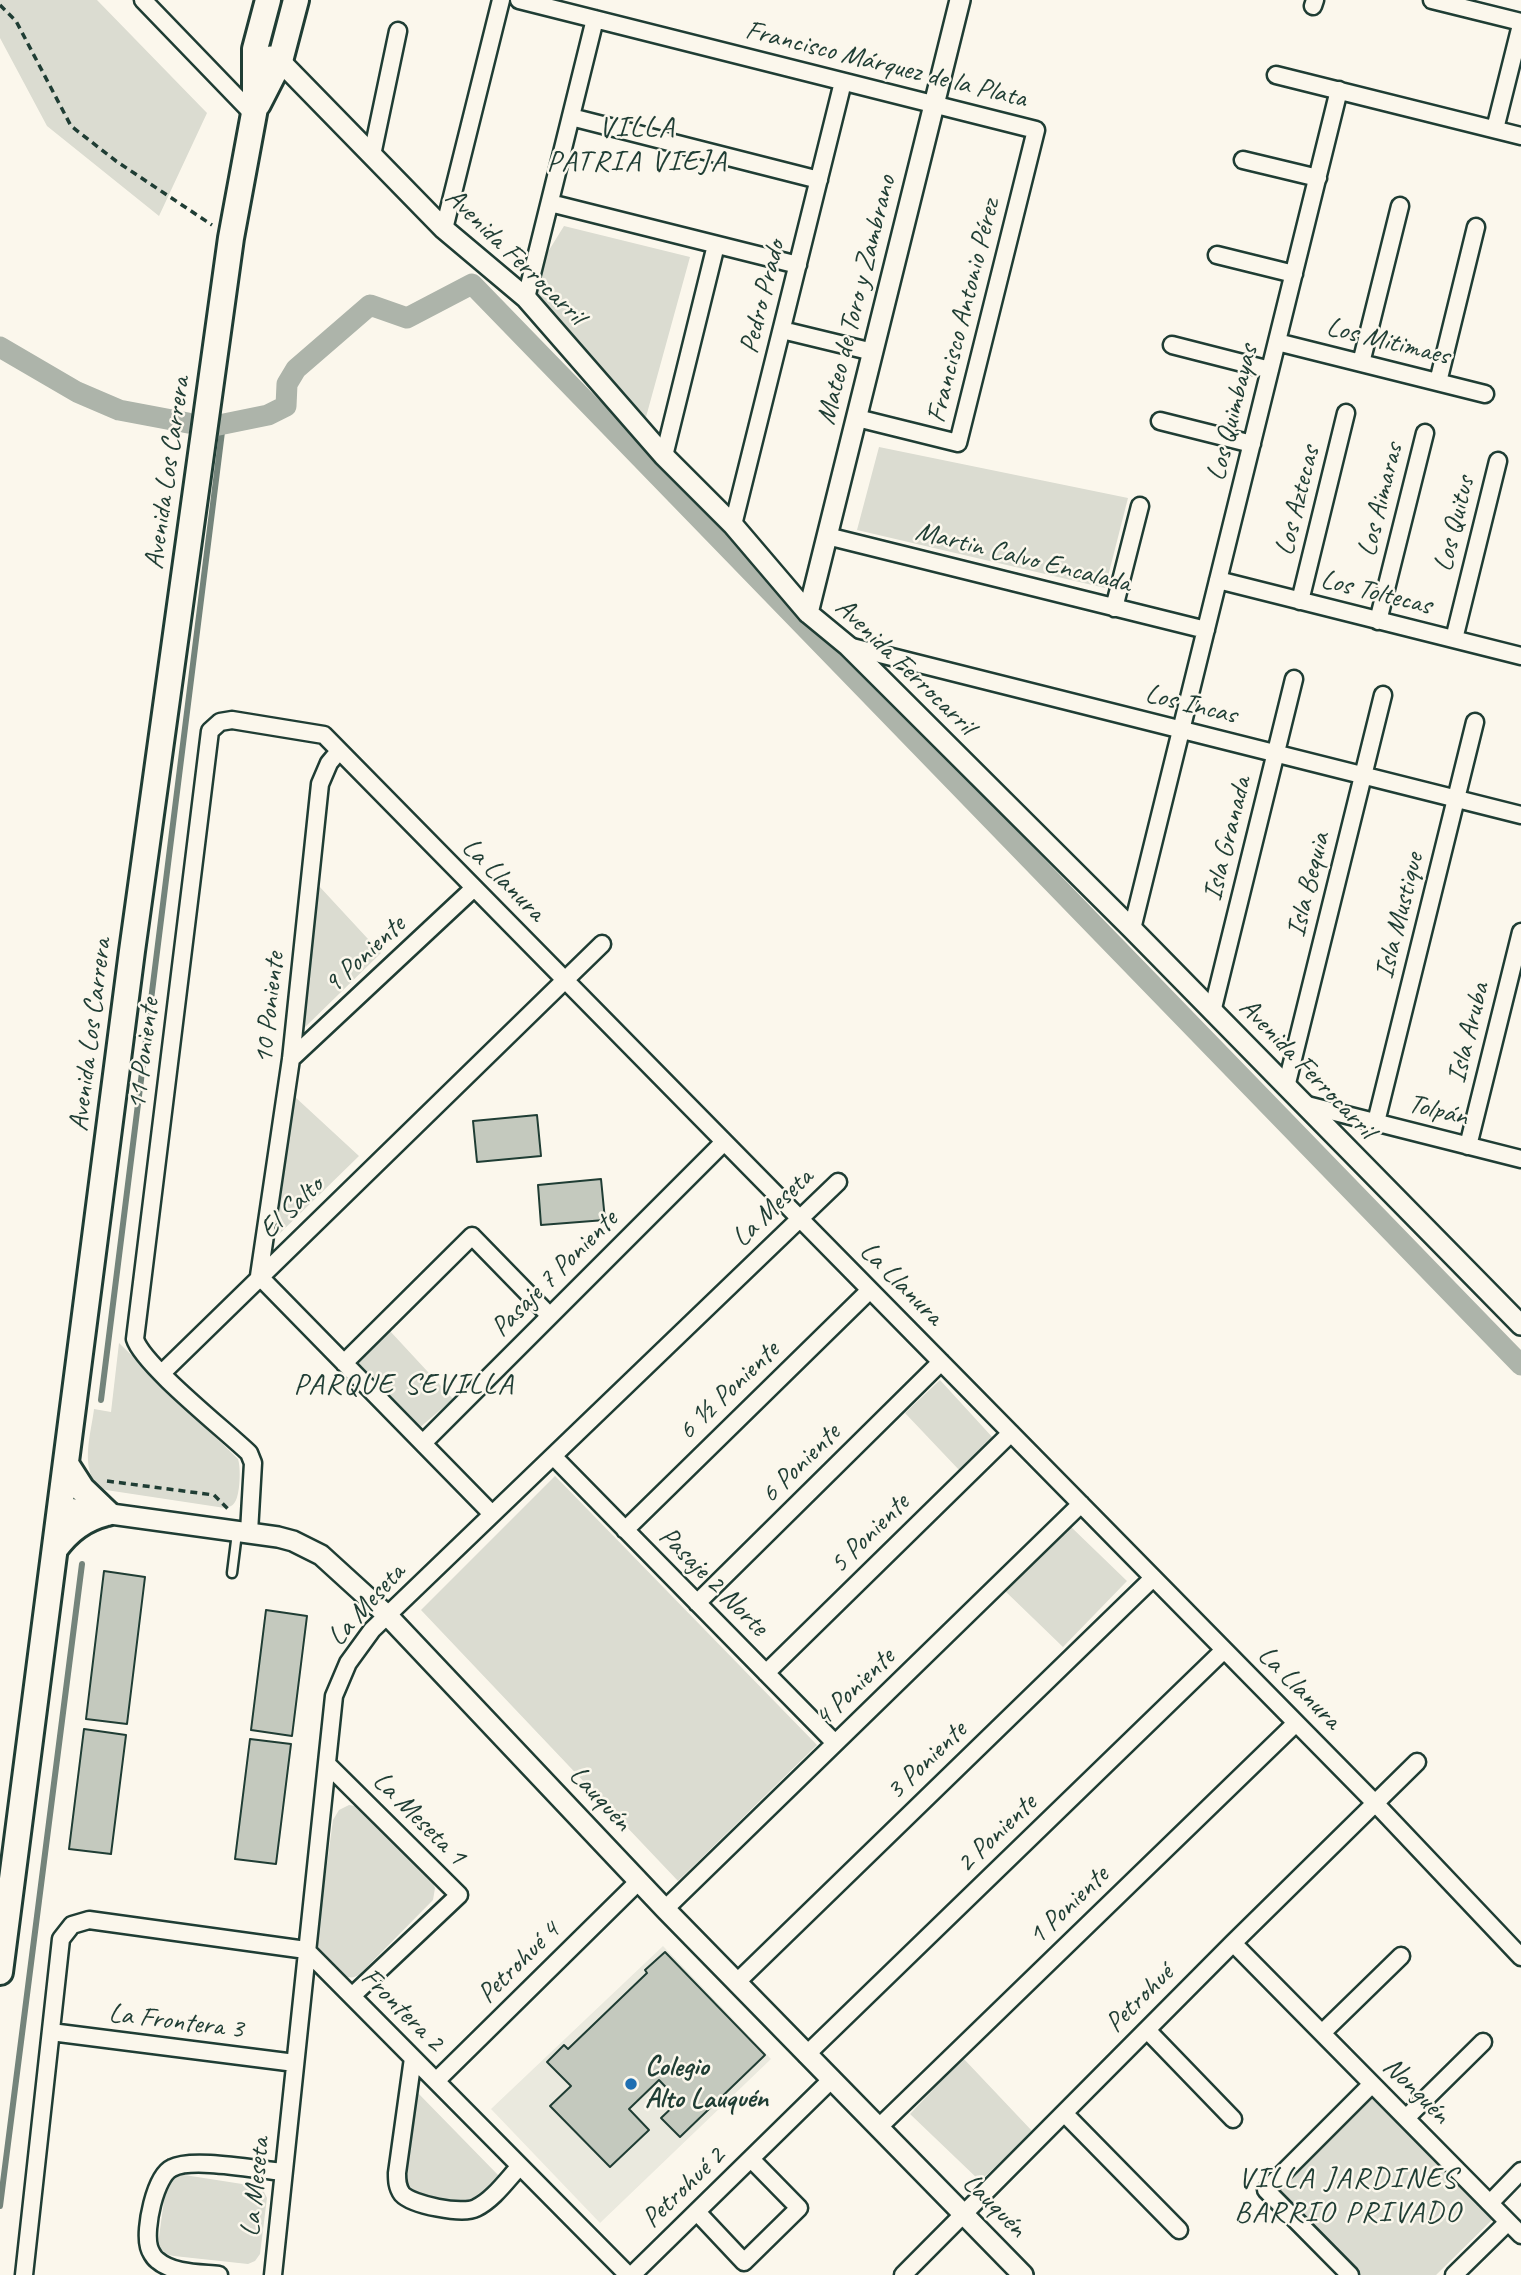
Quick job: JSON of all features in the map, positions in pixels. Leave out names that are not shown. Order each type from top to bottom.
[{"type":"main road","name":"Avenida Los Carrera","points":[[0,1972],[60,1507],[70,1471],[132,951],[231,238],[255,111],[255,49],[268,0]]},
{"type":"main road","name":"Avenida Los Carrera","points":[[255,111],[280,61],[296,0]]},
{"type":"main road","points":[[55,1549],[84,1521],[107,1513],[88,1496],[70,1471]]},
{"type":"street","points":[[144,0],[255,111]]},
{"type":"street","points":[[444,229],[500,0]]},
{"type":"street","name":"Francisco Márquez de la Plata","points":[[519,0],[1036,130]]},
{"type":"street","name":"Mateo de Toro y Zambrano","points":[[808,613],[960,0]]},
{"type":"street","points":[[1432,0],[1521,23],[1495,129]]},
{"type":"street","points":[[526,298],[595,19]]},
{"type":"street","points":[[372,155],[398,32]]},
{"type":"street","name":"Avenida Ferrocarril","points":[[255,49],[280,61],[444,229],[526,298],[664,456],[733,525],[808,613],[848,646],[1132,929],[1521,1325]]},
{"type":"street","points":[[1276,75],[1521,136]]},
{"type":"street","name":"Pedro Prado","points":[[733,525],[843,82]]},
{"type":"street","name":"Los Quimbayas","points":[[1132,929],[1339,90]]},
{"type":"street","points":[[571,117],[819,180]]},
{"type":"street","name":"Francisco Antonio Pérez","points":[[856,418],[958,443],[1036,130]]},
{"type":"street","points":[[1243,160],[1318,178]]},
{"type":"street","points":[[550,203],[797,265]]},
{"type":"street","points":[[1361,363],[1400,206]]},
{"type":"street","points":[[1438,382],[1476,227]]},
{"type":"street","points":[[664,456],[716,245]]},
{"type":"street","points":[[1217,255],[1294,274]]},
{"type":"street","points":[[782,330],[873,352]]},
{"type":"street","name":"Los Mitimaes","points":[[1277,342],[1485,394]]},
{"type":"street","points":[[1172,345],[1270,370]]},
{"type":"street","name":"Los Aztecas","points":[[1300,601],[1346,413]]},
{"type":"street","points":[[1160,421],[1252,444]]},
{"type":"street","name":"Los Aimaras","points":[[1378,621],[1425,433]]},
{"type":"street","name":"Los Quitus","points":[[1454,639],[1498,461]]},
{"type":"street","points":[[1114,608],[1140,506]]},
{"type":"street","name":"Martin Calvo Encalada","points":[[827,536],[1206,631]]},
{"type":"street","name":"Los Toltecas","points":[[1218,580],[1521,656]]},
{"type":"street","name":"Los Incas","points":[[848,646],[1521,815]]},
{"type":"street","name":"Isla Granada","points":[[1212,1012],[1294,679]]},
{"type":"street","name":"Isla Bequia","points":[[1286,1087],[1383,695]]},
{"type":"street","name":"La Llanura","points":[[210,731],[220,722],[232,720],[324,736],[1376,1804],[1521,1957]]},
{"type":"street","name":"Isla Mustique","points":[[1376,1122],[1475,722]]},
{"type":"street","name":"11 Poniente","points":[[162,1373],[140,1349],[135,1339],[210,731]]},
{"type":"street","name":"10 Poniente","points":[[259,1276],[291,1059],[320,784],[329,763],[339,751]]},
{"type":"street","name":"9 Poniente","points":[[291,1059],[474,888]]},
{"type":"street","name":"Isla Aruba","points":[[1468,1146],[1521,932]]},
{"type":"street","name":"El Salto","points":[[162,1373],[602,944]]},
{"type":"street","name":"Tolpán","points":[[1301,1104],[1521,1159]]},
{"type":"street","name":"Pasaje 7 Poniente","points":[[422,1443],[724,1142]]},
{"type":"street","name":"La Meseta","points":[[273,2275],[334,1696],[340,1679],[359,1646],[388,1616],[838,1181]]},
{"type":"street","points":[[344,1363],[472,1236],[550,1316]]},
{"type":"street","points":[[259,1276],[492,1514]]},
{"type":"street","name":"6 ½ Poniente","points":[[625,1530],[870,1290]]},
{"type":"street","name":"6 Poniente","points":[[697,1603],[942,1362]]},
{"type":"street","points":[[162,1373],[249,1453],[253,1463],[243,1531]]},
{"type":"street","name":"5 Poniente","points":[[766,1673],[1011,1433]]},
{"type":"street","name":"Pasaje 2 Norte","points":[[554,1457],[835,1743]]},
{"type":"street","name":"4 Poniente","points":[[665,1909],[1081,1504]]},
{"type":"street","name":"Lauquén","points":[[60,1507],[243,1531],[293,1541],[332,1565],[388,1616],[665,1909],[1023,2275]]},
{"type":"street","name":"3 Poniente","points":[[737,1982],[1153,1578]]},
{"type":"street","name":"2 Poniente","points":[[806,2055],[1224,1650]]},
{"type":"street","name":"1 Poniente","points":[[878,2128],[1296,1723]]},
{"type":"street","name":"Petrohué","points":[[903,2275],[1417,1762]]},
{"type":"street","name":"La Meseta 1","points":[[328,1765],[458,1895],[352,1996]]},
{"type":"street","name":"Petrohué 4","points":[[436,2081],[639,1881]]},
{"type":"street","points":[[24,2275],[61,1939],[72,1925],[89,1920],[306,1950]]},
{"type":"street","name":"Nonguén","points":[[1233,1943],[1521,2235]]},
{"type":"street","name":"Frontera 2","points":[[306,1950],[630,2275]]},
{"type":"street","points":[[1322,2033],[1401,1956]]},
{"type":"street","points":[[1147,2030],[1233,2119]]},
{"type":"street","name":"La Frontera 3","points":[[51,2032],[295,2063]]},
{"type":"street","points":[[1406,2118],[1483,2042]]},
{"type":"street","points":[[413,2058],[397,2173],[402,2194],[420,2204],[469,2211],[485,2203],[520,2166]]},
{"type":"street","name":"Petrohué 2","points":[[630,2275],[831,2080]]},
{"type":"street","points":[[1350,2275],[1266,2190],[1372,2084]]},
{"type":"street","points":[[1064,2113],[1179,2230]]},
{"type":"street","points":[[696,2212],[744,2262],[799,2208],[751,2159]]},
{"type":"street","points":[[219,2275],[169,2267],[157,2260],[149,2248],[155,2189],[162,2176],[169,2169],[181,2164],[284,2172]]},
{"type":"street","points":[[1490,2203],[1521,2171]]},
{"type":"street","points":[[1454,2275],[1508,2222]]},
{"type":"lane","points":[[232,1573],[243,1531]]},
{"type":"path","points":[[0,5],[16,21],[71,126],[116,161],[231,238]]},
{"type":"path","points":[[70,1471],[214,1495],[243,1531]]},
{"type":"shaded area","points":[[0,0],[97,0],[207,113],[159,216],[47,126],[0,38]]},
{"type":"shaded area","points":[[564,226],[690,257],[646,417],[523,292]]},
{"type":"shaded area","points":[[879,447],[1128,498],[1105,588],[857,530]]},
{"type":"shaded area","points":[[319,886],[381,953],[299,1033]]},
{"type":"shaded area","points":[[294,1096],[359,1156],[276,1237]]},
{"type":"shaded area","points":[[390,1331],[453,1399],[418,1429],[356,1364]]},
{"type":"shaded area","points":[[119,1343],[238,1459],[239,1487],[232,1506],[225,1508],[106,1490],[91,1476],[88,1454],[94,1409],[111,1412]]},
{"type":"shaded area","points":[[940,1380],[994,1439],[960,1471],[905,1413]]},
{"type":"shaded area","points":[[555,1476],[817,1745],[678,1881],[421,1610]]},
{"type":"shaded area","points":[[1068,1524],[1127,1581],[1063,1647],[1004,1590]]},
{"type":"shaded area","points":[[349,1805],[360,1807],[430,1877],[435,1888],[433,1900],[359,1975],[351,1977],[334,1969],[320,1955],[316,1946],[333,1820],[339,1810]]},
{"type":"shaded area","name":"Colegio Alto Lauquén","points":[[663,1946],[771,2059],[600,2223],[491,2109]]},
{"type":"shaded area","points":[[963,2058],[1033,2132],[980,2181],[910,2114]]},
{"type":"shaded area","points":[[1372,2089],[1497,2215],[1436,2275],[1357,2275],[1272,2189]]},
{"type":"shaded area","points":[[416,2091],[499,2176],[480,2197],[465,2204],[418,2197],[408,2191],[404,2179]]},
{"type":"shaded area","points":[[178,2174],[255,2186],[263,2190],[267,2198],[260,2254],[255,2261],[248,2264],[174,2256],[162,2251],[158,2244],[166,2186]]},
{"type":"building","points":[[537,1115],[541,1156],[477,1162],[473,1121]]},
{"type":"building","points":[[601,1179],[605,1220],[541,1225],[538,1185]]},
{"type":"building","points":[[104,1571],[145,1577],[127,1724],[86,1719]]},
{"type":"building","points":[[266,1610],[307,1616],[292,1736],[251,1730]]},
{"type":"building","points":[[84,1729],[126,1735],[111,1854],[69,1849]]},
{"type":"building","points":[[250,1739],[291,1744],[276,1864],[235,1859]]},
{"type":"building","name":"Colegio Alto Lauquén","points":[[665,1952],[765,2055],[680,2137],[661,2118],[679,2101],[659,2080],[629,2109],[649,2130],[610,2167],[550,2106],[571,2086],[547,2062],[564,2045],[568,2049],[647,1973],[645,1970]]},
{"type":"waterway","points":[[214,426],[268,415],[286,406],[287,384],[296,369],[370,305],[407,318],[472,284],[1521,1365]]},
{"type":"waterway","points":[[0,347],[77,392],[119,410],[188,423]]},
{"type":"waterway","points":[[101,1400],[223,424]]},
{"type":"waterway","points":[[0,2206],[82,1564]]},
{"type":"place","name":"Colegio Alto Lauquén","points":[[631,2084]]},
{"type":"district","name":"VILLA PATRIA VIEJA","points":[[637,145]]},
{"type":"district","name":"PARQUE SEVILLA","points":[[404,1385]]},
{"type":"district","name":"VILLA JARDINES BARRIO PRIVADO","points":[[1348,2196]]}]
